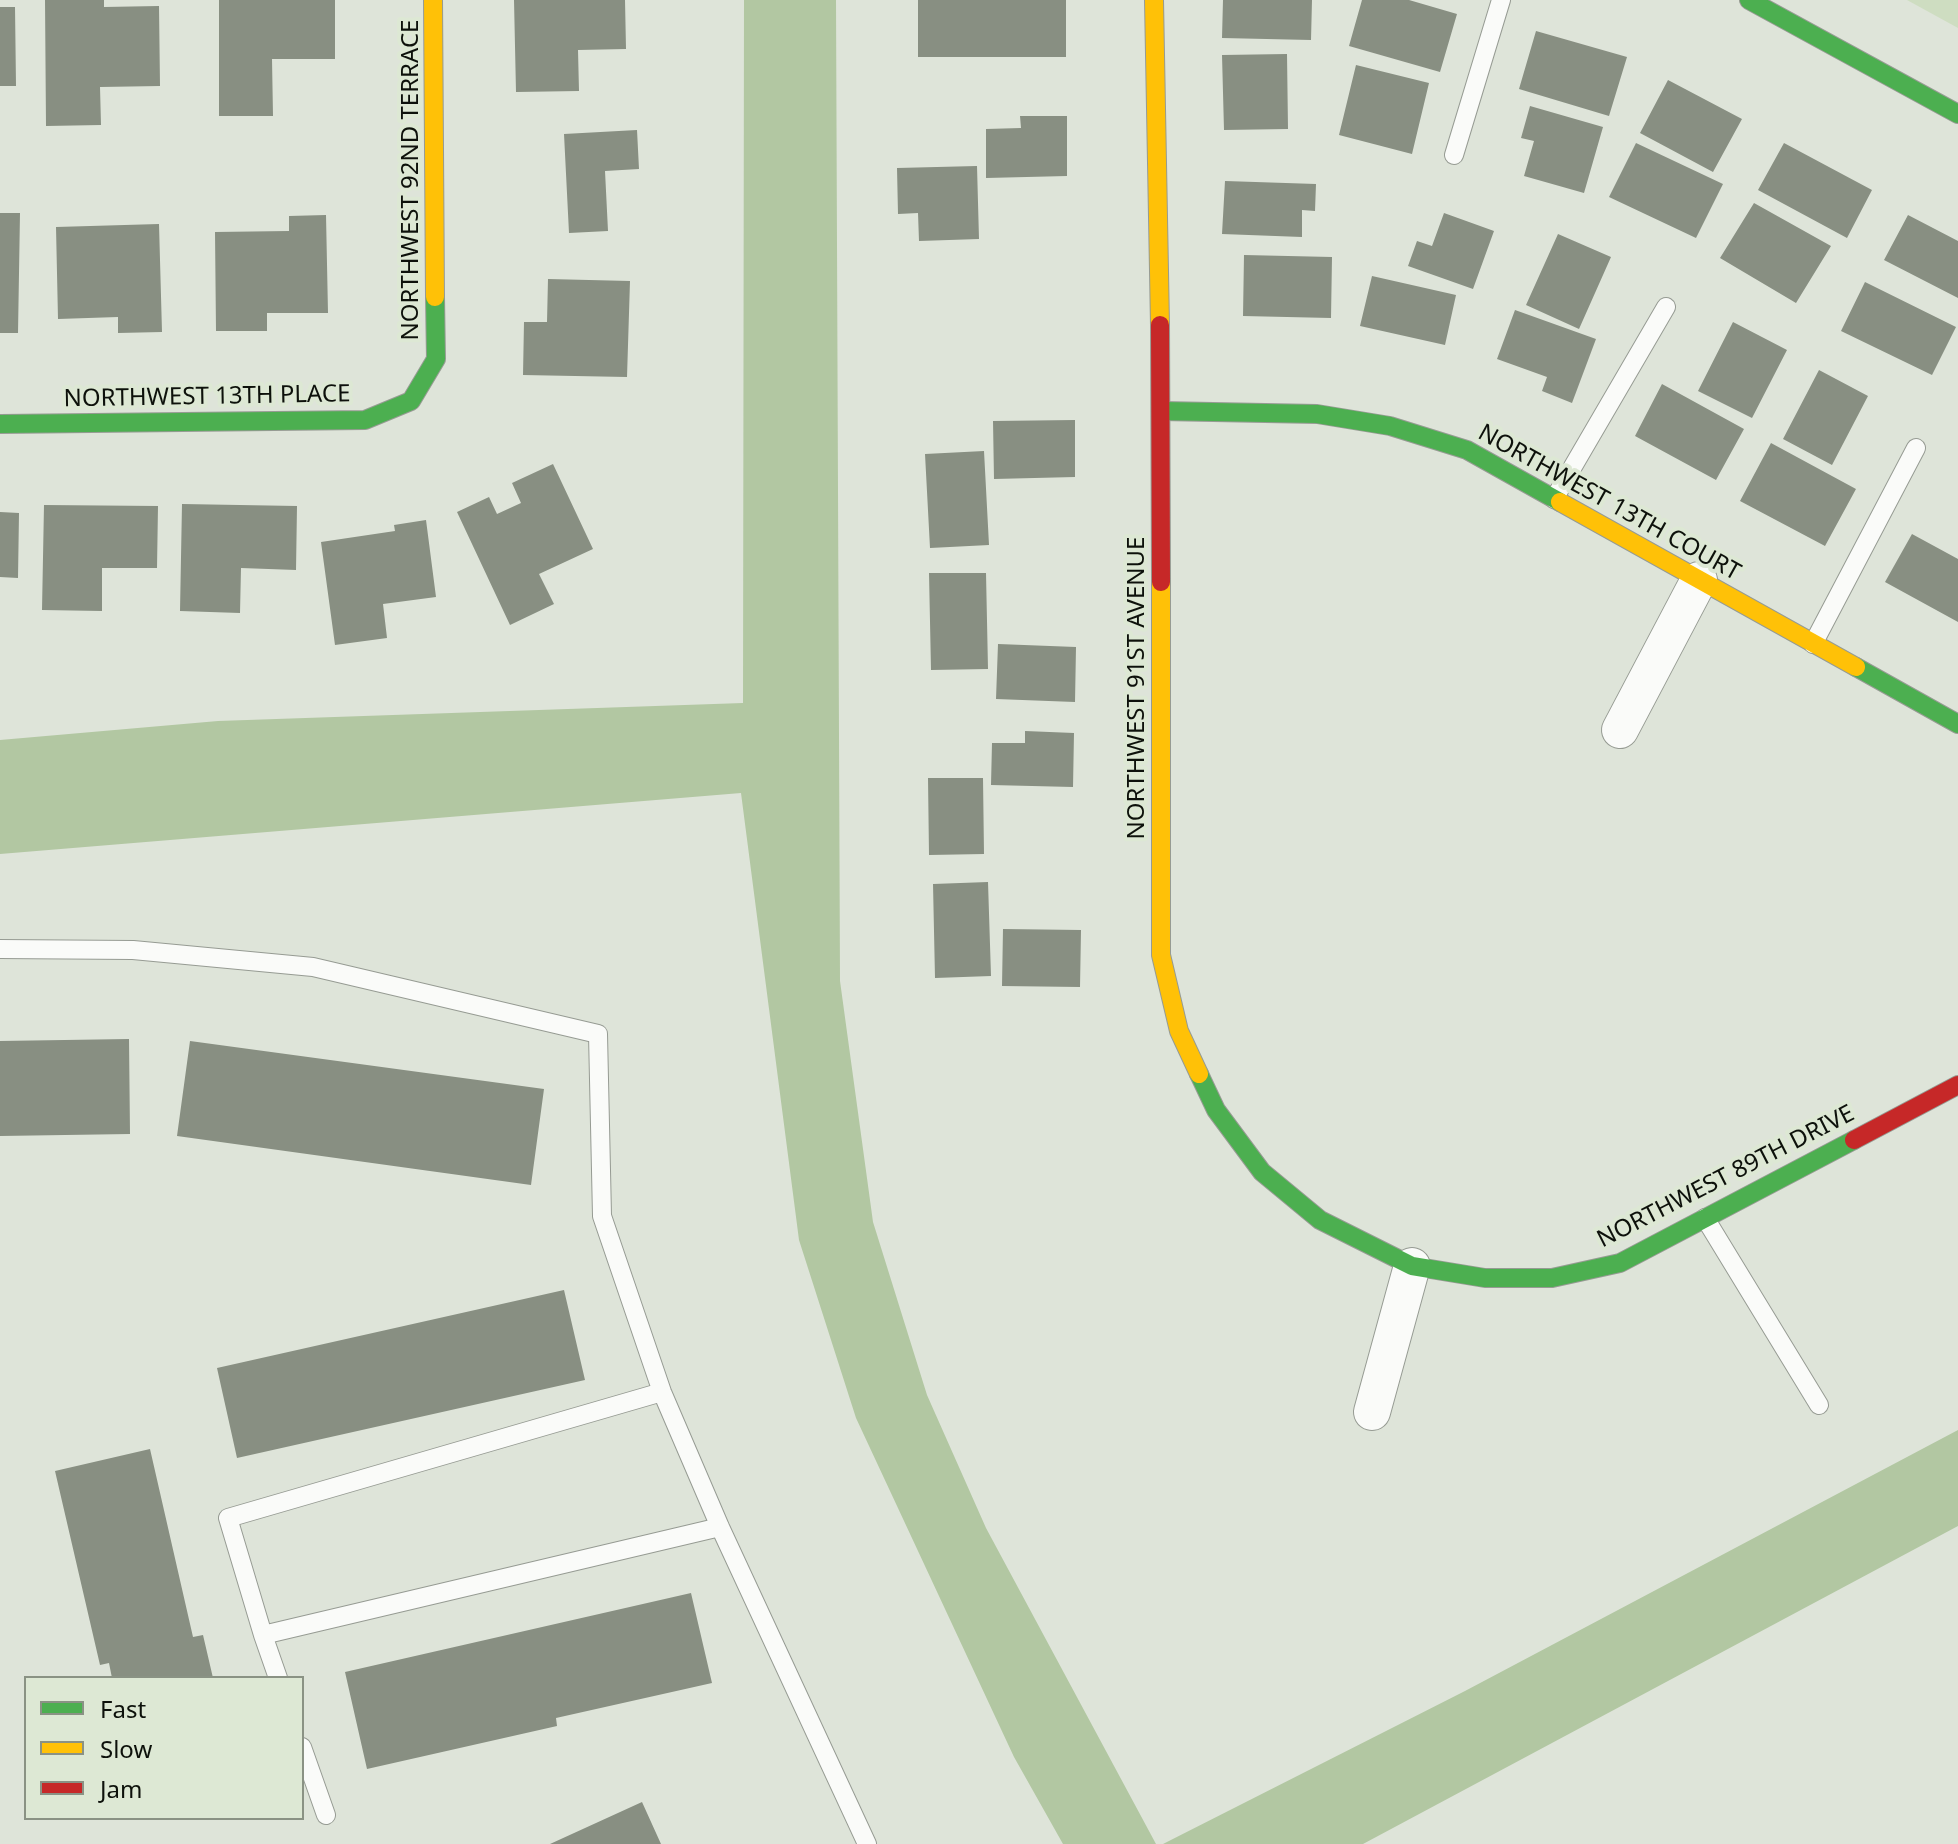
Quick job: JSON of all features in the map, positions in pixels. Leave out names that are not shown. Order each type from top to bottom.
[{"type":"street","name":"NORTHWEST 92ND TERRACE","points":[[411,401],[436,359],[433,0]]},
{"type":"street","name":"NORTHWEST 91ST AVENUE","points":[[1154,0],[1161,411],[1161,955],[1179,1031],[1216,1110],[1262,1172],[1320,1220],[1412,1266]]},
{"type":"street","points":[[1749,0],[1958,114]]},
{"type":"street","name":"NORTHWEST 13TH PLACE","points":[[0,424],[365,420],[411,401]]},
{"type":"street","name":"NORTHWEST 13TH COURT","points":[[1161,411],[1317,414],[1390,426],[1467,450],[1958,724]]},
{"type":"street","points":[[1620,730],[1699,580]]},
{"type":"street","name":"NORTHWEST 89TH DRIVE","points":[[1412,1266],[1485,1278],[1552,1278],[1620,1263],[1958,1085]]},
{"type":"street","points":[[1372,1412],[1412,1266]]},
{"type":"lane","points":[[1454,155],[1501,0]]},
{"type":"lane","points":[[1554,499],[1666,307]]},
{"type":"lane","points":[[1813,644],[1916,448]]},
{"type":"lane","points":[[0,949],[133,950],[313,967],[598,1034],[602,1216],[662,1392],[859,1841]]},
{"type":"lane","points":[[1705,1218],[1819,1405]]},
{"type":"lane","points":[[277,1676],[228,1518],[662,1392]]},
{"type":"lane","points":[[263,1635],[720,1527]]},
{"type":"lane","points":[[304,1753],[326,1815]]},
{"type":"shaded area","points":[[744,0],[836,0],[840,981],[873,1222],[927,1395],[986,1528],[1156,1844],[1063,1844],[1014,1757],[856,1418],[799,1240],[741,793],[0,854],[0,740],[218,721],[743,703]]},
{"type":"shaded area","points":[[1907,0],[1958,0],[1958,28]]},
{"type":"shaded area","points":[[1958,1430],[1958,1526],[1363,1844],[1163,1844],[1465,1691]]},
{"type":"building","points":[[45,0],[104,0],[104,7],[159,6],[160,86],[100,87],[101,125],[46,126]]},
{"type":"building","points":[[219,0],[335,0],[335,59],[272,59],[273,116],[219,116]]},
{"type":"building","points":[[514,0],[625,0],[626,49],[578,50],[579,91],[516,92]]},
{"type":"building","points":[[918,0],[1066,0],[1066,57],[918,57]]},
{"type":"building","points":[[1223,0],[1312,0],[1311,40],[1222,38]]},
{"type":"building","points":[[1362,0],[1409,0],[1457,14],[1440,72],[1349,46]]},
{"type":"building","points":[[0,7],[15,7],[16,86],[0,86]]},
{"type":"building","points":[[1536,31],[1627,57],[1609,116],[1519,89]]},
{"type":"building","points":[[1287,54],[1288,129],[1224,130],[1222,55]]},
{"type":"building","points":[[1356,65],[1429,83],[1412,154],[1339,135]]},
{"type":"building","points":[[1668,80],[1742,119],[1713,172],[1640,133]]},
{"type":"building","points":[[1530,106],[1603,127],[1584,193],[1524,176],[1534,141],[1521,138]]},
{"type":"building","points":[[1020,116],[1067,116],[1067,176],[986,178],[986,129],[1021,128]]},
{"type":"building","points":[[637,130],[639,169],[605,171],[608,231],[569,233],[564,134]]},
{"type":"building","points":[[1636,143],[1723,184],[1696,238],[1609,197]]},
{"type":"building","points":[[1784,143],[1872,190],[1847,238],[1758,190]]},
{"type":"building","points":[[977,166],[979,239],[919,241],[918,213],[898,214],[897,168]]},
{"type":"building","points":[[1225,181],[1316,184],[1315,211],[1302,210],[1302,237],[1222,234]]},
{"type":"building","points":[[1754,203],[1831,246],[1796,303],[1720,258]]},
{"type":"building","points":[[0,213],[20,213],[18,333],[0,333]]},
{"type":"building","points":[[1444,213],[1494,231],[1473,289],[1408,266],[1417,241],[1432,246]]},
{"type":"building","points":[[326,215],[328,313],[267,313],[267,331],[216,331],[215,232],[289,231],[289,216]]},
{"type":"building","points":[[1908,215],[1958,241],[1958,298],[1884,260]]},
{"type":"building","points":[[159,224],[162,332],[118,333],[118,317],[58,319],[56,227]]},
{"type":"building","points":[[1558,234],[1611,257],[1579,329],[1526,305]]},
{"type":"building","points":[[1244,255],[1332,257],[1331,318],[1243,316]]},
{"type":"building","points":[[1372,276],[1456,295],[1445,345],[1360,326]]},
{"type":"building","points":[[548,279],[630,281],[627,377],[523,375],[524,322],[547,322]]},
{"type":"building","points":[[1865,282],[1956,327],[1932,375],[1841,331]]},
{"type":"building","points":[[1515,310],[1596,339],[1572,403],[1542,391],[1547,377],[1497,359]]},
{"type":"building","points":[[1733,322],[1787,350],[1752,418],[1698,391]]},
{"type":"building","points":[[1819,370],[1868,396],[1832,465],[1783,439]]},
{"type":"building","points":[[1662,384],[1744,429],[1716,480],[1635,436]]},
{"type":"building","points":[[1075,420],[1075,477],[994,479],[993,421]]},
{"type":"building","points":[[1771,443],[1856,489],[1825,546],[1740,501]]},
{"type":"building","points":[[984,451],[989,545],[930,548],[925,454]]},
{"type":"building","points":[[553,464],[593,549],[539,574],[554,604],[510,625],[457,512],[489,497],[497,514],[521,503],[512,483]]},
{"type":"building","points":[[182,504],[297,506],[296,570],[241,568],[240,613],[180,611]]},
{"type":"building","points":[[44,505],[158,506],[157,568],[102,568],[102,611],[42,610]]},
{"type":"building","points":[[0,512],[19,513],[18,578],[0,577]]},
{"type":"building","points":[[426,520],[436,597],[383,604],[387,638],[335,645],[321,542],[395,531],[394,525]]},
{"type":"building","points":[[1912,534],[1958,559],[1958,622],[1885,582]]},
{"type":"building","points":[[929,573],[986,573],[988,669],[931,670]]},
{"type":"building","points":[[998,644],[1076,647],[1075,702],[996,699]]},
{"type":"building","points":[[1025,731],[1074,733],[1073,787],[991,785],[992,743],[1025,743]]},
{"type":"building","points":[[928,778],[983,778],[984,854],[929,855]]},
{"type":"building","points":[[988,882],[991,976],[935,978],[933,884]]},
{"type":"building","points":[[1003,929],[1081,930],[1080,987],[1002,986]]},
{"type":"building","points":[[129,1039],[130,1134],[0,1136],[0,1041]]},
{"type":"building","points":[[190,1041],[544,1089],[531,1185],[177,1136]]},
{"type":"building","points":[[564,1290],[585,1380],[237,1458],[217,1368]]},
{"type":"building","points":[[150,1449],[193,1637],[203,1635],[213,1676],[112,1676],[109,1663],[100,1665],[55,1471]]},
{"type":"building","points":[[691,1593],[712,1683],[556,1718],[557,1726],[367,1769],[345,1672]]},
{"type":"building","points":[[642,1802],[661,1844],[550,1844]]},
{"type":"traffic: fast","points":[[1749,0],[1958,114]]},
{"type":"traffic: fast","points":[[0,424],[365,420],[411,401],[436,359],[435,297]]},
{"type":"traffic: fast","points":[[1161,411],[1317,414],[1390,426],[1467,450],[1560,502]]},
{"type":"traffic: fast","points":[[1856,667],[1958,724]]},
{"type":"traffic: fast","points":[[1199,1074],[1216,1110],[1262,1172],[1320,1220],[1412,1266],[1485,1278],[1552,1278],[1620,1263],[1854,1140]]},
{"type":"traffic: slow","points":[[433,0],[435,297]]},
{"type":"traffic: slow","points":[[1154,0],[1160,325]]},
{"type":"traffic: slow","points":[[1560,502],[1856,667]]},
{"type":"traffic: slow","points":[[1161,582],[1161,955],[1179,1031],[1199,1074]]},
{"type":"traffic: jam","points":[[1160,325],[1161,582]]},
{"type":"traffic: jam","points":[[1854,1140],[1958,1085]]}]
